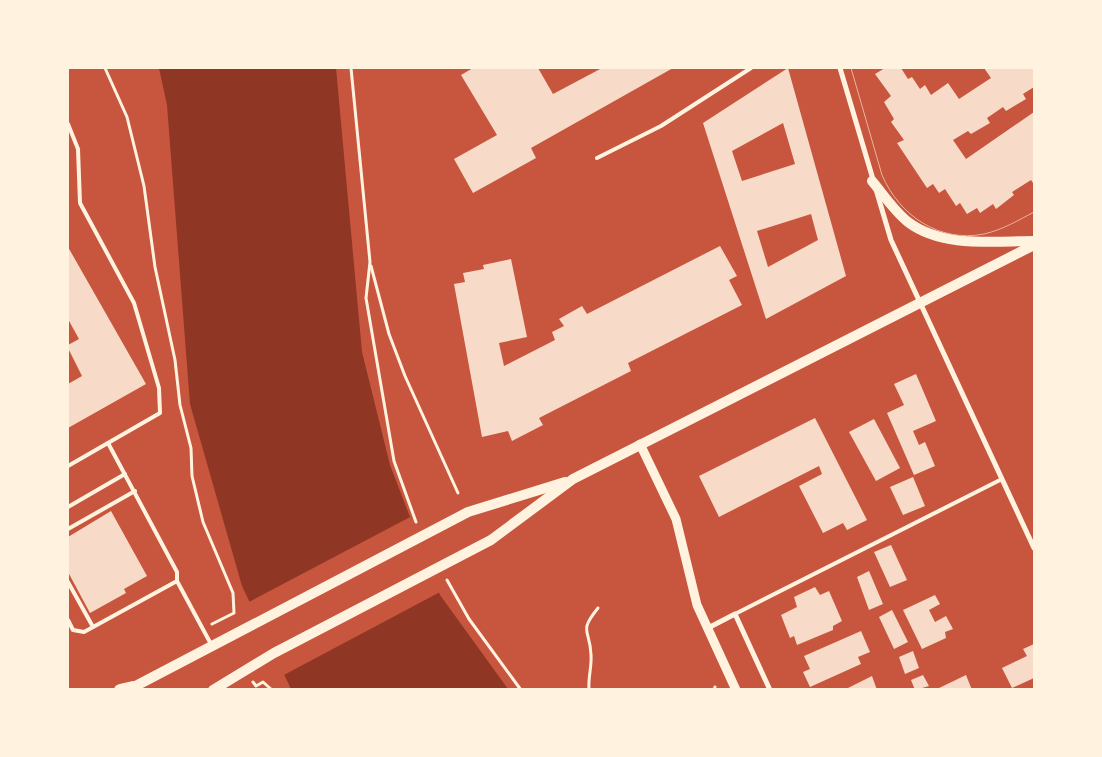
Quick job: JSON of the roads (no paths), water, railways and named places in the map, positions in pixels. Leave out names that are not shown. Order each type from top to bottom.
[{"type":"main road","points":[[872,182],[906,221],[922,230],[949,238],[965,240],[1034,241]]},
{"type":"main road","points":[[213,690],[274,653],[491,540],[574,479],[1034,245]]},
{"type":"main road","points":[[120,690],[131,688],[468,512],[574,479]]},
{"type":"street","points":[[840,68],[872,182],[891,240],[1034,548]]},
{"type":"street","points":[[640,444],[676,519],[697,605],[736,690]]},
{"type":"street","points":[[708,628],[735,614],[770,690]]},
{"type":"lane","points":[[597,158],[661,126],[751,68]]},
{"type":"lane","points":[[68,124],[78,149],[80,203],[134,303],[159,388],[160,413],[68,466]]},
{"type":"lane","points":[[108,443],[135,491],[176,572],[177,581],[212,646]]},
{"type":"lane","points":[[68,507],[125,474]]},
{"type":"lane","points":[[735,614],[1002,479]]},
{"type":"lane","points":[[68,529],[135,491]]},
{"type":"lane","points":[[68,620],[73,630],[84,632],[177,581]]},
{"type":"lane","points":[[68,582],[93,627]]},
{"type":"tram line","points":[[851,68],[882,175],[889,189],[910,214],[936,230],[967,236],[997,230],[1034,212]]}]
